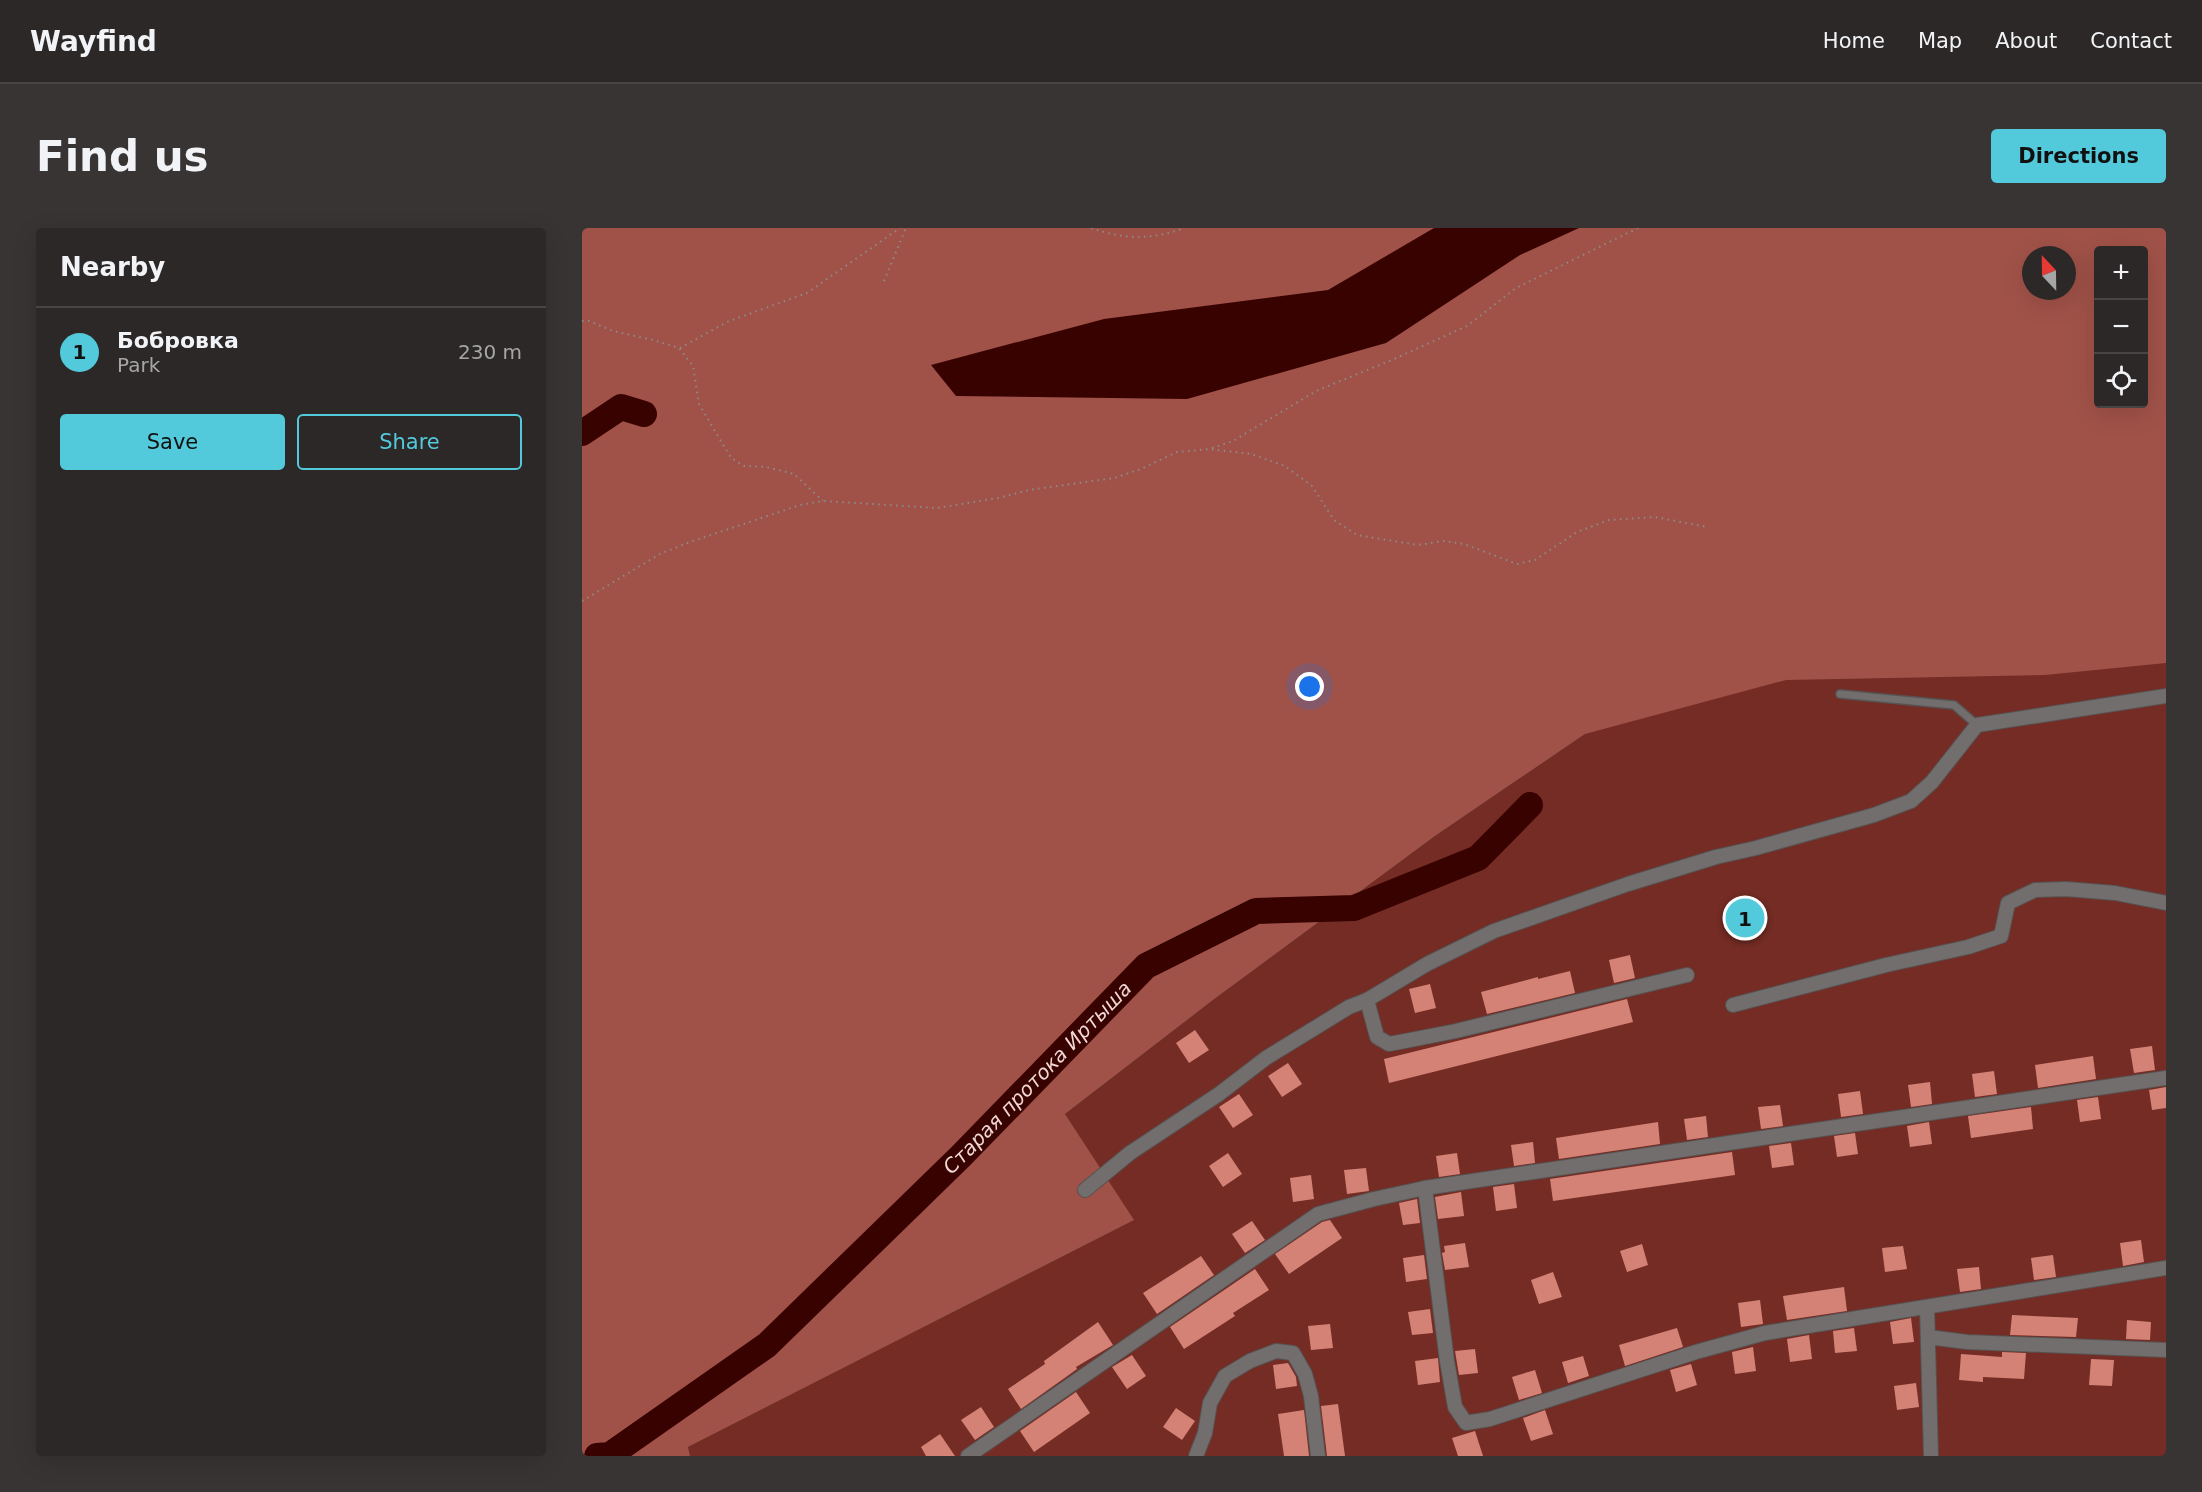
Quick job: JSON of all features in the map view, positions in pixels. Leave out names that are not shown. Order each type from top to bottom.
[{"type":"street","points":[[1085,1190],[1130,1154],[1220,1094],[1266,1058],[1349,1006],[1367,1000],[1427,964],[1494,931],[1716,856],[1756,848],[1874,815],[1911,801],[1932,782],[1977,725],[2166,696]]},
{"type":"street","points":[[1733,1005],[1886,964],[1968,947],[2001,936],[2007,903],[2035,890],[2066,889],[2115,893],[2166,903]]},
{"type":"street","points":[[1367,1000],[1377,1037],[1389,1044],[1456,1031],[1688,975]]},
{"type":"street","points":[[968,1456],[1318,1214],[1425,1188],[2166,1078]]},
{"type":"street","points":[[1425,1188],[1455,1407],[1466,1423],[1490,1419],[1696,1352],[1766,1334],[2166,1268]]},
{"type":"street","points":[[1927,1307],[1931,1456]]},
{"type":"street","points":[[1928,1337],[1967,1342],[2166,1350]]},
{"type":"street","points":[[1196,1456],[1205,1433],[1210,1403],[1225,1376],[1250,1361],[1276,1351],[1293,1353],[1305,1374],[1311,1396],[1318,1456]]},
{"type":"lane","points":[[1840,694],[1954,705],[1977,725]]},
{"type":"path","points":[[679,348],[727,322],[807,293],[900,228]]},
{"type":"path","points":[[884,281],[906,228]]},
{"type":"path","points":[[1091,228],[1137,238],[1162,236],[1185,228]]},
{"type":"path","points":[[1209,449],[1233,441],[1316,391],[1467,326],[1515,288],[1638,228]]},
{"type":"path","points":[[582,321],[589,321],[613,332],[679,348],[693,366],[699,404],[731,458],[744,466],[766,467],[794,474],[823,501]]},
{"type":"path","points":[[582,601],[660,554],[800,506],[823,501],[937,508],[998,498],[1029,490],[1114,478],[1141,469],[1177,452],[1209,449],[1251,454],[1286,466],[1312,486],[1334,520],[1357,535],[1418,545],[1444,541],[1464,544],[1517,564],[1535,560],[1577,532],[1610,520],[1655,517],[1707,527]]},
{"type":"shaded area","points":[[582,228],[2166,228],[2166,663],[2045,675],[1786,680],[1585,734],[1435,836],[1213,1000],[1065,1114],[1134,1220],[688,1447],[690,1456],[582,1456]]},
{"type":"shaded area","points":[[1434,228],[1579,228],[1520,255],[1386,343],[1187,399],[956,396],[931,365],[1104,319],[1328,290]]},
{"type":"shaded area","points":[[2166,228],[2166,1456],[690,1456],[688,1447],[1133,1220],[1065,1114],[1213,1000],[1435,836],[1585,734],[2094,407],[2148,408],[2148,246]]},
{"type":"building","points":[[1630,955],[1635,978],[1614,983],[1609,960]]},
{"type":"building","points":[[1570,971],[1575,993],[1487,1014],[1481,992]]},
{"type":"building","points":[[1430,984],[1436,1008],[1415,1013],[1409,989]]},
{"type":"building","points":[[1627,999],[1633,1022],[1389,1083],[1384,1059]]},
{"type":"building","points":[[1195,1030],[1209,1050],[1189,1063],[1176,1043]]},
{"type":"building","points":[[2152,1046],[2155,1070],[2134,1073],[2130,1049]]},
{"type":"building","points":[[2093,1056],[2096,1079],[2038,1088],[2035,1065]]},
{"type":"building","points":[[1288,1063],[1302,1084],[1282,1097],[1268,1076]]},
{"type":"building","points":[[1994,1071],[1997,1094],[1975,1097],[1972,1074]]},
{"type":"building","points":[[1930,1082],[1932,1104],[1911,1107],[1908,1085]]},
{"type":"building","points":[[2166,1087],[2166,1108],[2152,1110],[2149,1090]]},
{"type":"building","points":[[1860,1091],[1863,1114],[1841,1117],[1838,1094]]},
{"type":"building","points":[[1239,1094],[1253,1115],[1233,1128],[1219,1107]]},
{"type":"building","points":[[2098,1097],[2101,1119],[2080,1122],[2077,1100]]},
{"type":"building","points":[[1780,1105],[1783,1126],[1761,1129],[1758,1107]]},
{"type":"building","points":[[2031,1107],[2033,1129],[1971,1138],[1968,1116]]},
{"type":"building","points":[[1706,1116],[1708,1137],[1687,1140],[1684,1119]]},
{"type":"building","points":[[1658,1122],[1660,1144],[1559,1159],[1556,1138]]},
{"type":"building","points":[[1929,1122],[1932,1144],[1910,1147],[1907,1126]]},
{"type":"building","points":[[1855,1133],[1858,1154],[1837,1157],[1834,1136]]},
{"type":"building","points":[[1533,1142],[1535,1163],[1514,1166],[1511,1145]]},
{"type":"building","points":[[1791,1143],[1794,1165],[1772,1168],[1769,1146]]},
{"type":"building","points":[[1732,1152],[1735,1175],[1553,1201],[1550,1179]]},
{"type":"building","points":[[1228,1153],[1242,1174],[1223,1187],[1209,1166]]},
{"type":"building","points":[[1457,1153],[1460,1174],[1439,1177],[1436,1156]]},
{"type":"building","points":[[1366,1168],[1369,1191],[1347,1194],[1344,1170]]},
{"type":"building","points":[[1311,1175],[1314,1199],[1293,1202],[1290,1178]]},
{"type":"building","points":[[1514,1184],[1517,1208],[1496,1211],[1493,1187]]},
{"type":"building","points":[[1461,1192],[1464,1216],[1438,1219],[1435,1197]]},
{"type":"building","points":[[1417,1199],[1420,1223],[1403,1225],[1399,1203]]},
{"type":"building","points":[[1330,1220],[1342,1238],[1289,1274],[1275,1254],[1322,1222]]},
{"type":"building","points":[[1252,1221],[1265,1240],[1245,1253],[1232,1234]]},
{"type":"building","points":[[2141,1240],[2144,1262],[2123,1266],[2120,1243]]},
{"type":"building","points":[[1465,1243],[1469,1267],[1445,1270],[1442,1253],[1445,1252],[1444,1246]]},
{"type":"building","points":[[1642,1244],[1648,1265],[1627,1272],[1620,1251]]},
{"type":"building","points":[[1903,1246],[1907,1269],[1885,1272],[1882,1248]]},
{"type":"building","points":[[1424,1255],[1427,1279],[1406,1282],[1403,1258]]},
{"type":"building","points":[[2053,1255],[2056,1277],[2034,1280],[2031,1258]]},
{"type":"building","points":[[1201,1256],[1214,1275],[1157,1314],[1143,1293]]},
{"type":"building","points":[[1979,1267],[1981,1289],[1960,1292],[1957,1269]]},
{"type":"building","points":[[1255,1269],[1269,1290],[1233,1313],[1235,1316],[1184,1349],[1170,1327]]},
{"type":"building","points":[[1553,1272],[1562,1297],[1539,1304],[1531,1280]]},
{"type":"building","points":[[1844,1287],[1847,1311],[1787,1320],[1783,1296]]},
{"type":"building","points":[[1760,1300],[1763,1324],[1741,1327],[1738,1303]]},
{"type":"building","points":[[1430,1309],[1433,1333],[1412,1335],[1408,1312]]},
{"type":"building","points":[[2012,1315],[2078,1318],[2076,1337],[2010,1335]]},
{"type":"building","points":[[1911,1318],[1914,1342],[1893,1344],[1890,1322]]},
{"type":"building","points":[[2127,1320],[2151,1322],[2150,1340],[2126,1339]]},
{"type":"building","points":[[1098,1322],[1113,1345],[1076,1367],[1077,1369],[1021,1409],[1008,1389],[1045,1364],[1044,1361]]},
{"type":"building","points":[[1330,1324],[1333,1348],[1311,1350],[1308,1326]]},
{"type":"building","points":[[1677,1328],[1683,1347],[1625,1366],[1619,1345]]},
{"type":"building","points":[[1854,1328],[1857,1351],[1835,1353],[1833,1331]]},
{"type":"building","points":[[1809,1335],[1812,1359],[1790,1362],[1787,1339]]},
{"type":"building","points":[[1753,1347],[1756,1371],[1735,1374],[1732,1352]]},
{"type":"building","points":[[1475,1349],[1478,1373],[1459,1375],[1455,1351]]},
{"type":"building","points":[[2002,1352],[2026,1353],[2024,1379],[1983,1377],[1983,1382],[1959,1380],[1961,1354],[2002,1357]]},
{"type":"building","points":[[1132,1355],[1146,1376],[1127,1389],[1112,1367]]},
{"type":"building","points":[[1583,1356],[1589,1376],[1568,1383],[1562,1362]]},
{"type":"building","points":[[1438,1358],[1440,1382],[1418,1385],[1415,1361]]},
{"type":"building","points":[[2091,1359],[2114,1360],[2112,1386],[2089,1385]]},
{"type":"building","points":[[1288,1363],[1296,1377],[1297,1386],[1276,1389],[1273,1365]]},
{"type":"building","points":[[1691,1364],[1697,1385],[1676,1392],[1670,1370]]},
{"type":"building","points":[[1535,1370],[1542,1393],[1519,1400],[1512,1377]]},
{"type":"building","points":[[1916,1383],[1919,1407],[1897,1410],[1894,1386]]},
{"type":"building","points":[[1076,1392],[1090,1413],[1034,1452],[1020,1431]]},
{"type":"building","points":[[1338,1404],[1345,1456],[1327,1456],[1321,1406]]},
{"type":"building","points":[[981,1407],[994,1427],[975,1440],[961,1420]]},
{"type":"building","points":[[1176,1408],[1195,1421],[1182,1440],[1163,1427]]},
{"type":"building","points":[[1304,1410],[1309,1456],[1284,1456],[1278,1414]]},
{"type":"building","points":[[1545,1410],[1553,1434],[1531,1441],[1523,1418]]},
{"type":"building","points":[[1475,1431],[1483,1456],[1458,1456],[1452,1438]]},
{"type":"building","points":[[940,1434],[955,1456],[926,1456],[921,1447]]},
{"type":"waterway","name":"Старая протока Иртыша","points":[[582,433],[621,407],[644,414]]},
{"type":"waterway","name":"Старая протока Иртыша","points":[[597,1456],[610,1455],[767,1345],[961,1156],[1146,966],[1256,911],[1354,908],[1478,858],[1530,805]]},
{"type":"place","name":"Бобровка","points":[[1745,918]]}]
